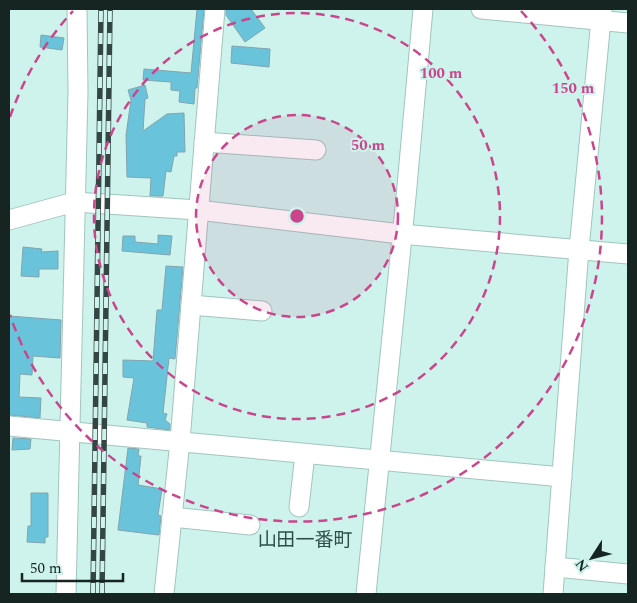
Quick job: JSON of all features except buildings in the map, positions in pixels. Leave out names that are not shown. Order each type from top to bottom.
[{"type":"street","points":[[66,594],[78,92],[77,9]]},
{"type":"street","points":[[164,594],[180,441],[215,9]]},
{"type":"street","points":[[366,594],[423,9]]},
{"type":"street","points":[[481,9],[601,14],[628,23]]},
{"type":"street","points":[[553,594],[579,249],[601,14]]},
{"type":"street","points":[[204,142],[316,150]]},
{"type":"street","points":[[9,220],[74,202],[198,210],[402,234],[628,254]]},
{"type":"street","points":[[191,305],[262,311]]},
{"type":"street","points":[[9,426],[562,477]]},
{"type":"street","points":[[298,507],[305,454]]},
{"type":"street","points":[[172,517],[250,524]]},
{"type":"street","points":[[555,567],[628,574]]},
{"type":"railway","points":[[93,594],[101,9]]},
{"type":"railway","points":[[102,594],[110,9]]},
{"type":"district","name":"山田一番町","points":[[305,539]]}]
